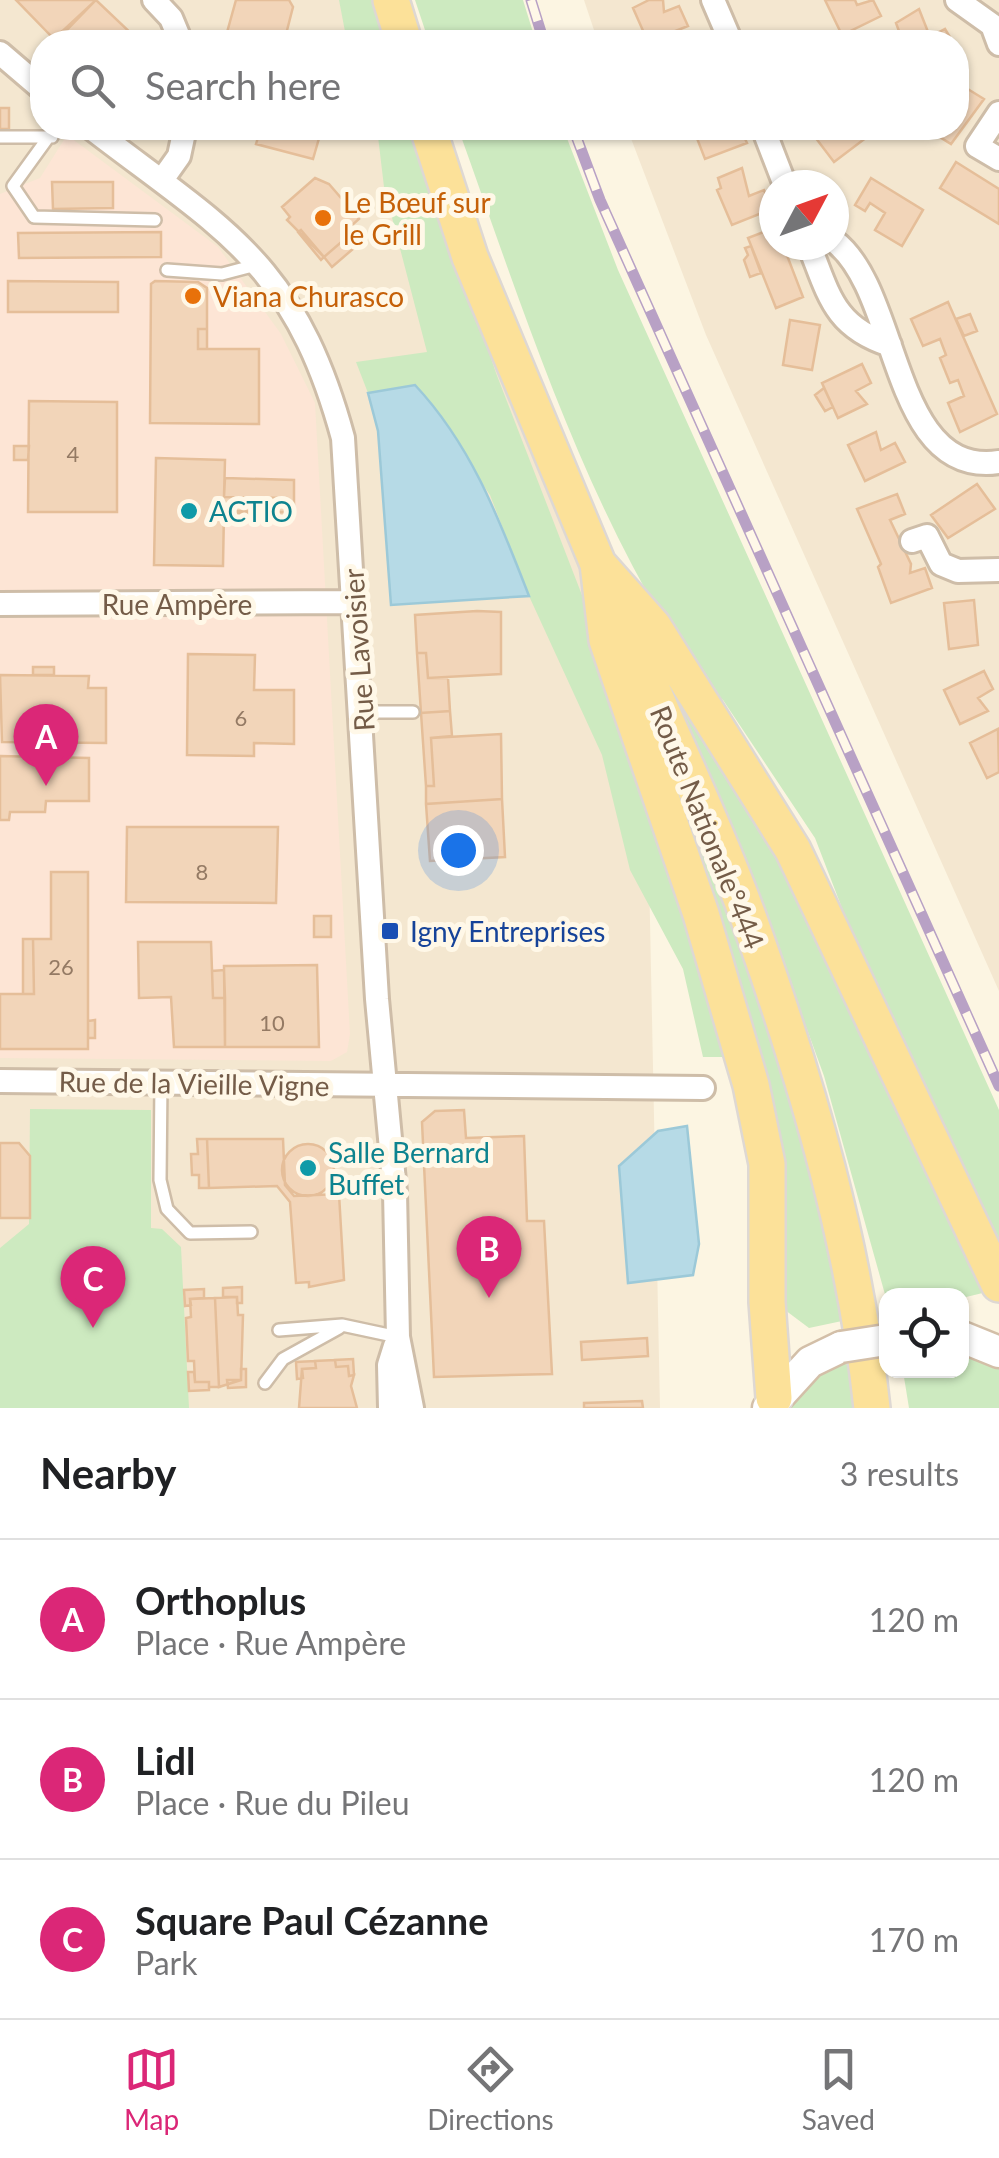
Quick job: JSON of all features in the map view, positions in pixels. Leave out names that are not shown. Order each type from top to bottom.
[{"type":"main road","points":[[392,0],[401,30]]},
{"type":"main road","name":"Route Nationale°444","points":[[432,140],[482,290],[754,934],[805,1095],[885,1408]]},
{"type":"main road","points":[[598,564],[652,626],[793,850],[999,1284]]},
{"type":"main road","points":[[598,564],[608,640],[701,914],[751,1085],[767,1164],[771,1403]]},
{"type":"main road","points":[[754,934],[819,1095],[840,1167],[871,1290],[885,1408]]},
{"type":"main road","points":[[969,1340],[999,1352]]},
{"type":"main road","points":[[771,1403],[810,1362],[841,1347],[879,1341]]},
{"type":"street","points":[[154,0],[176,30]]},
{"type":"street","points":[[713,0],[726,30]]},
{"type":"street","points":[[957,0],[992,25],[999,44]]},
{"type":"street","points":[[0,53],[30,79]]},
{"type":"street","points":[[999,113],[978,146],[999,159]]},
{"type":"street","name":"Rue Lavoisier","points":[[107,140],[240,243],[260,264],[296,315],[326,374],[343,438],[377,999],[388,1085],[398,1338]]},
{"type":"street","points":[[162,180],[179,156],[182,140]]},
{"type":"street","points":[[768,140],[779,170]]},
{"type":"street","points":[[849,258],[863,272],[919,420],[938,446],[959,458],[999,462]]},
{"type":"street","points":[[814,260],[836,312],[865,337],[890,344]]},
{"type":"street","points":[[912,541],[927,536],[942,564],[958,571],[999,570]]},
{"type":"street","name":"Rue Ampère","points":[[0,604],[354,602]]},
{"type":"street","name":"Rue de la Vieille Vigne","points":[[0,1081],[703,1088]]},
{"type":"street","points":[[390,1408],[389,1365],[398,1338]]},
{"type":"street","points":[[398,1338],[412,1408]]},
{"type":"lane","points":[[0,137],[30,134]]},
{"type":"lane","points":[[47,140],[6,186],[34,216],[155,220]]},
{"type":"lane","points":[[167,270],[222,274],[260,264]]},
{"type":"lane","points":[[362,712],[412,712]]},
{"type":"lane","points":[[161,1082],[160,1180],[167,1209],[190,1233],[252,1232]]},
{"type":"lane","points":[[279,1330],[342,1326],[398,1338]]},
{"type":"lane","points":[[265,1383],[284,1359],[342,1326]]},
{"type":"shaded area","points":[[0,0],[397,0],[406,30],[30,30],[30,140],[438,140],[598,564],[649,872],[660,1408],[0,1408]]},
{"type":"shaded area","points":[[584,0],[999,0],[999,991],[706,335],[632,140],[969,140],[969,30],[594,30]]},
{"type":"shaded area","points":[[64,140],[74,140],[218,247],[281,334],[315,403],[350,1034],[347,1052],[331,1061],[0,1058],[0,194],[40,178]]},
{"type":"green space","points":[[339,0],[378,0],[387,30],[345,30]]},
{"type":"green space","points":[[415,0],[523,0],[532,30],[425,30]]},
{"type":"green space","points":[[378,140],[418,140],[496,373],[616,683],[734,1057],[703,1057],[683,969],[630,870],[602,755],[529,596],[490,495],[415,385],[368,393],[356,362],[427,352],[384,187]]},
{"type":"green space","points":[[462,140],[568,140],[618,270],[999,1110],[999,1244],[847,921],[815,838],[723,700],[704,684],[683,655],[632,564],[575,443]]},
{"type":"green space","points":[[647,634],[780,842],[995,1290],[969,1296],[969,1288],[883,1288],[824,1076],[764,911]]},
{"type":"green space","points":[[667,764],[747,959],[818,1168],[842,1321],[809,1328],[781,1307]]},
{"type":"green space","points":[[30,1109],[151,1110],[151,1228],[162,1229],[181,1247],[189,1408],[0,1408],[0,1248],[29,1224]]},
{"type":"green space","points":[[969,1349],[999,1364],[999,1408],[909,1408],[904,1378],[969,1378]]},
{"type":"green space","points":[[853,1360],[858,1408],[784,1408],[814,1377]]},
{"type":"water","points":[[415,385],[468,458],[495,511],[529,596],[391,605],[378,431],[368,393]]},
{"type":"water","points":[[687,1126],[699,1244],[693,1275],[628,1283],[619,1166],[658,1131]]},
{"type":"building","points":[[16,0],[96,0],[64,30],[45,30]]},
{"type":"building","points":[[96,0],[128,30],[67,30]]},
{"type":"building","points":[[236,0],[289,0],[293,7],[287,30],[228,30]]},
{"type":"building","points":[[649,0],[663,0],[664,12],[679,6],[688,26],[678,30],[643,30],[633,8]]},
{"type":"building","points":[[825,0],[855,0],[857,5],[873,0],[881,16],[852,30],[840,30]]},
{"type":"building","points":[[919,9],[927,30],[899,30],[896,23]]},
{"type":"building","points":[[969,90],[984,99],[969,119]]},
{"type":"building","points":[[0,108],[9,108],[9,129],[0,129]]},
{"type":"building","points":[[257,140],[319,140],[313,159],[256,144]]},
{"type":"building","points":[[698,140],[747,143],[705,159]]},
{"type":"building","points":[[817,140],[863,140],[834,162]]},
{"type":"building","points":[[956,162],[999,189],[999,224],[940,188]]},
{"type":"building","points":[[742,168],[749,196],[759,192],[759,214],[732,225],[717,190],[721,188],[718,178]]},
{"type":"building","name":"Le Bœuf sur le Grill","points":[[315,178],[329,184],[359,219],[342,234],[346,238],[324,257],[287,220],[290,217],[282,207]]},
{"type":"building","points":[[871,178],[923,210],[902,246],[875,230],[885,213],[870,203],[865,211],[855,205]]},
{"type":"building","points":[[52,182],[113,182],[113,208],[53,209]]},
{"type":"building","points":[[301,230],[324,257],[321,260],[298,232]]},
{"type":"building","points":[[161,232],[161,257],[19,258],[18,233]]},
{"type":"building","points":[[759,234],[759,260],[789,260],[803,297],[776,308],[748,238]]},
{"type":"building","points":[[346,238],[354,248],[332,267],[324,257]]},
{"type":"building","points":[[751,246],[761,273],[750,277],[744,260],[748,255],[745,248]]},
{"type":"building","points":[[8,281],[118,282],[118,312],[8,312]]},
{"type":"building","points":[[198,282],[207,288],[207,329],[198,329],[198,349],[259,349],[259,424],[150,423],[151,284]]},
{"type":"building","points":[[948,302],[997,414],[960,432],[948,403],[964,396],[958,380],[950,383],[940,358],[946,355],[940,339],[923,346],[911,319]]},
{"type":"building","points":[[970,314],[977,331],[964,336],[956,319]]},
{"type":"building","points":[[790,320],[820,325],[812,370],[783,365]]},
{"type":"building","points":[[198,329],[207,329],[207,349],[198,349]]},
{"type":"building","points":[[862,364],[871,383],[856,391],[867,404],[838,418],[822,383]]},
{"type":"building","points":[[824,388],[833,407],[825,411],[815,395]]},
{"type":"building","points":[[29,401],[117,402],[117,512],[28,512]]},
{"type":"building","points":[[876,432],[881,450],[895,443],[905,462],[865,481],[848,445]]},
{"type":"building","points":[[14,446],[29,446],[28,460],[14,460]]},
{"type":"building","name":"ACTIO","points":[[156,458],[225,460],[224,497],[286,498],[286,512],[224,511],[223,566],[154,565]]},
{"type":"building","points":[[225,478],[294,480],[294,516],[224,514],[286,512],[286,498],[224,497]]},
{"type":"building","points":[[977,484],[995,509],[948,538],[931,515]]},
{"type":"building","points":[[897,494],[905,514],[890,520],[911,564],[910,573],[925,568],[932,588],[891,603],[878,567],[881,564],[857,509]]},
{"type":"building","points":[[974,600],[978,645],[949,649],[944,603]]},
{"type":"building","points":[[501,612],[501,674],[428,678],[426,653],[417,653],[415,615]]},
{"type":"building","points":[[417,653],[426,653],[428,678],[448,678],[450,711],[421,713]]},
{"type":"building","points":[[188,654],[255,655],[254,690],[294,690],[294,744],[254,743],[254,756],[187,755]]},
{"type":"building","points":[[33,667],[54,667],[54,675],[33,675]]},
{"type":"building","points":[[984,671],[993,689],[978,698],[988,711],[960,724],[944,690]]},
{"type":"building","points":[[0,675],[89,676],[88,688],[106,688],[106,743],[2,742]]},
{"type":"building","points":[[450,711],[452,736],[431,738],[434,786],[426,786],[421,713]]},
{"type":"building","points":[[998,729],[999,772],[987,778],[970,743]]},
{"type":"building","points":[[501,734],[502,799],[426,804],[426,786],[434,786],[431,738]]},
{"type":"building","points":[[0,756],[89,758],[89,801],[46,801],[45,812],[10,812],[9,820],[0,820]]},
{"type":"building","points":[[502,799],[505,857],[430,861],[426,804]]},
{"type":"building","points":[[127,827],[278,827],[276,903],[126,902]]},
{"type":"building","points":[[51,872],[88,872],[88,1049],[0,1049],[0,994],[34,994],[33,939],[51,939]]},
{"type":"building","points":[[314,916],[331,916],[331,937],[314,937]]},
{"type":"building","points":[[23,939],[33,939],[34,994],[23,994]]},
{"type":"building","points":[[138,942],[211,942],[213,998],[225,998],[225,1047],[174,1047],[171,997],[139,998]]},
{"type":"building","points":[[317,965],[319,1047],[225,1047],[224,966]]},
{"type":"building","points":[[224,970],[225,998],[213,998],[212,971]]},
{"type":"building","points":[[95,1020],[95,1038],[88,1038],[88,1021]]},
{"type":"building","points":[[464,1110],[466,1138],[524,1136],[527,1221],[544,1221],[552,1374],[434,1377],[422,1122],[435,1111]]},
{"type":"building","points":[[197,1139],[207,1139],[209,1188],[199,1188],[199,1175],[192,1175],[191,1154],[198,1154]]},
{"type":"building","points":[[207,1139],[283,1139],[285,1185],[294,1196],[339,1194],[344,1280],[309,1287],[309,1282],[296,1283],[290,1202],[277,1186],[209,1188]]},
{"type":"building","points":[[0,1143],[19,1143],[30,1156],[30,1218],[0,1218]]},
{"type":"building","name":"Salle Bernard Buffet","points":[[308,1144],[326,1152],[334,1170],[326,1188],[308,1196],[290,1188],[282,1170],[290,1152]]},
{"type":"building","points":[[242,1287],[242,1303],[237,1303],[237,1297],[223,1297],[223,1288]]},
{"type":"building","points":[[204,1289],[204,1298],[190,1299],[191,1305],[185,1306],[184,1290]]},
{"type":"building","points":[[237,1297],[238,1315],[243,1315],[241,1380],[219,1387],[215,1298]]},
{"type":"building","points":[[215,1298],[219,1387],[209,1387],[209,1382],[195,1382],[194,1361],[188,1361],[186,1318],[191,1317],[190,1299]]},
{"type":"building","points":[[647,1338],[648,1356],[582,1360],[581,1342]]},
{"type":"building","points":[[353,1359],[354,1375],[349,1376],[348,1366],[336,1367],[335,1360]]},
{"type":"building","points":[[335,1360],[336,1367],[348,1366],[349,1376],[354,1375],[351,1386],[357,1408],[299,1408],[302,1369],[316,1368],[315,1361]]},
{"type":"building","points":[[315,1361],[316,1368],[302,1369],[303,1378],[297,1379],[296,1362]]},
{"type":"building","points":[[241,1369],[246,1369],[246,1387],[228,1388],[227,1380],[241,1380]]},
{"type":"building","points":[[188,1372],[194,1372],[195,1382],[209,1382],[209,1390],[189,1391]]},
{"type":"building","points":[[642,1401],[643,1408],[584,1408],[584,1403]]},
{"type":"railway","points":[[531,0],[540,30]]},
{"type":"railway","points":[[578,140],[600,200],[999,1086]]},
{"type":"place","name":"Le Bœuf sur le Grill","points":[[323,218]]},
{"type":"place","name":"Viana Churasco","points":[[193,296]]},
{"type":"place","name":"ACTIO","points":[[189,511]]},
{"type":"place","name":"Orthoplus","points":[[46,786]]},
{"type":"place","name":"Igny Entreprises","points":[[390,931]]},
{"type":"place","name":"Salle Bernard Buffet","points":[[308,1168]]},
{"type":"place","name":"Lidl","points":[[489,1298]]},
{"type":"place","name":"Square Paul Cézanne","points":[[93,1328]]}]
